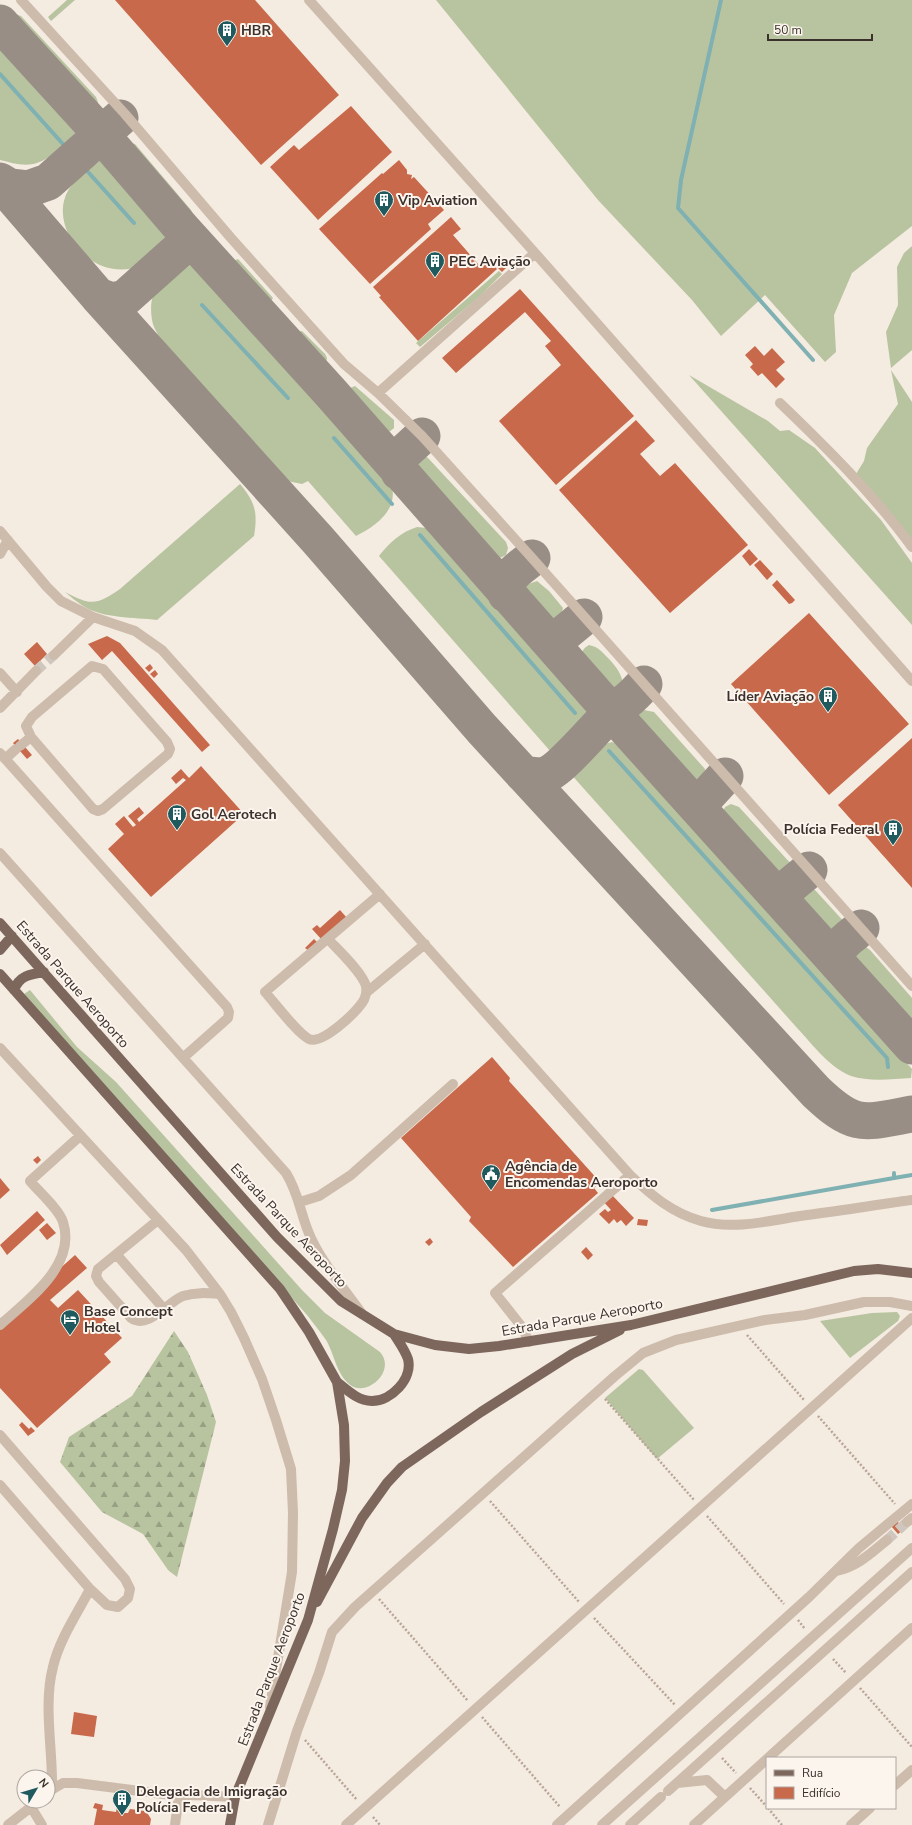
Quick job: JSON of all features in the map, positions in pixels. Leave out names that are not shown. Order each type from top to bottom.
[{"type":"main road","name":"Estrada Parque Aeroporto","points":[[0,923],[278,1237],[341,1301],[394,1334],[435,1345],[469,1349],[529,1342],[631,1325],[854,1271],[878,1269],[912,1273]]},
{"type":"main road","points":[[0,950],[12,936]]},
{"type":"main road","points":[[14,990],[21,978],[28,974],[44,972]]},
{"type":"main road","name":"Estrada Parque Aeroporto","points":[[0,974],[280,1289],[309,1332],[337,1382],[344,1425],[345,1461],[342,1490],[333,1529],[308,1620],[235,1797],[230,1825]]},
{"type":"main road","points":[[308,1620],[362,1518],[386,1483],[402,1467],[481,1412],[572,1354],[631,1325]]},
{"type":"main road","points":[[337,1382],[359,1398],[372,1401],[386,1398],[398,1388],[406,1376],[409,1368],[406,1354],[394,1334]]},
{"type":"street","points":[[21,0],[125,114],[236,243],[344,364],[378,393],[422,436],[527,552],[912,986]]},
{"type":"street","points":[[309,0],[535,253],[912,681]]},
{"type":"street","points":[[378,393],[535,253]]},
{"type":"street","points":[[780,403],[818,438],[891,518],[912,547]]},
{"type":"street","points":[[0,531],[47,587],[61,601],[93,617],[135,632],[162,650],[630,1175],[648,1193],[666,1205],[700,1221],[721,1225],[752,1223],[912,1200]]},
{"type":"street","points":[[0,554],[8,540]]},
{"type":"street","points":[[54,655],[93,617]]},
{"type":"street","points":[[92,666],[95,666],[103,669],[167,742],[170,749],[168,754],[103,809],[98,811],[93,808],[31,737],[26,729],[28,721],[92,666]]},
{"type":"street","points":[[0,708],[36,671]]},
{"type":"street","points":[[0,672],[17,692]]},
{"type":"street","points":[[31,737],[18,747],[2,756],[227,1007],[229,1012],[228,1018],[184,1057]]},
{"type":"street","points":[[0,853],[184,1057],[286,1173],[300,1202],[308,1232],[317,1248],[363,1316]]},
{"type":"street","points":[[328,939],[360,975],[366,985],[366,992],[363,1003],[327,1036],[318,1040],[309,1039],[299,1031],[265,992],[380,894]]},
{"type":"street","points":[[366,992],[425,944]]},
{"type":"street","points":[[0,1048],[186,1250],[220,1294],[244,1338],[262,1379],[291,1469],[293,1513],[292,1572],[268,1718]]},
{"type":"street","points":[[300,1202],[319,1196],[351,1174],[453,1084]]},
{"type":"street","points":[[0,1325],[51,1276],[59,1262],[66,1237],[62,1220],[30,1181],[80,1136]]},
{"type":"street","points":[[529,1342],[522,1327],[495,1293],[630,1175]]},
{"type":"street","points":[[158,1220],[98,1269],[96,1276],[104,1287],[134,1320],[146,1320],[182,1297],[201,1292],[220,1294]]},
{"type":"street","points":[[117,1255],[164,1309]]},
{"type":"street","points":[[268,1825],[297,1731],[319,1673],[332,1632],[355,1607],[598,1391],[643,1353],[676,1340],[740,1327],[765,1320],[805,1315],[864,1302],[890,1302],[912,1306]]},
{"type":"street","points":[[346,1825],[912,1318]]},
{"type":"street","points":[[0,1435],[124,1579],[130,1589],[128,1598],[118,1607],[107,1605],[90,1590],[0,1485]]},
{"type":"street","points":[[557,1825],[792,1613],[834,1572],[912,1504]]},
{"type":"street","points":[[834,1572],[857,1564],[886,1540]]},
{"type":"street","points":[[602,1825],[912,1548]]},
{"type":"street","points":[[630,1825],[912,1572]]},
{"type":"street","points":[[53,1769],[49,1729],[53,1666],[61,1645],[90,1590]]},
{"type":"street","points":[[770,1757],[912,1628]]},
{"type":"street","points":[[694,1825],[766,1761]]},
{"type":"street","points":[[896,1785],[912,1770]]},
{"type":"street","points":[[677,1783],[707,1780],[725,1797]]},
{"type":"street","points":[[56,1787],[63,1783],[77,1783],[179,1796],[192,1795],[235,1797]]},
{"type":"street","points":[[175,1825],[179,1796]]},
{"type":"street","points":[[628,1802],[640,1816]]},
{"type":"street","points":[[8,1825],[29,1809]]},
{"type":"street","points":[[37,1809],[42,1825]]},
{"type":"street","points":[[851,1825],[869,1809]]},
{"type":"path","points":[[740,1327],[902,1512]]},
{"type":"path","points":[[598,1391],[812,1637]]},
{"type":"path","points":[[483,1493],[586,1610],[682,1712]]},
{"type":"path","points":[[824,1650],[854,1681],[912,1747]]},
{"type":"path","points":[[297,1731],[380,1825]]},
{"type":"path","points":[[714,1750],[744,1780],[766,1807]]},
{"type":"path","points":[[768,1809],[782,1825]]},
{"type":"green space","points":[[67,0],[75,0],[51,21],[48,17]]},
{"type":"green space","points":[[436,0],[912,0],[912,226],[852,273],[834,315],[836,352],[825,362],[765,295],[721,336],[692,300],[598,200]]},
{"type":"green space","points":[[15,14],[21,16],[96,97],[98,102],[96,107],[93,109],[89,107],[14,23],[12,17]]},
{"type":"green space","points":[[0,43],[78,130],[54,154],[43,161],[23,165],[0,160]]},
{"type":"green space","points":[[131,143],[135,144],[191,210],[192,213],[189,216],[181,213],[128,152],[125,147]]},
{"type":"green space","points":[[103,158],[167,230],[166,242],[163,251],[156,258],[142,266],[127,269],[112,269],[94,262],[84,255],[76,246],[69,235],[65,224],[63,212],[64,200],[69,189],[80,177]]},
{"type":"green space","points":[[912,246],[912,350],[891,368],[886,332],[898,305],[897,267],[904,253]]},
{"type":"green space","points":[[238,259],[273,298],[270,303],[265,304],[258,299],[231,265],[233,261]]},
{"type":"green space","points":[[188,260],[210,280],[390,481],[393,490],[390,507],[379,521],[364,532],[356,536],[308,481],[302,484],[287,481],[188,373],[161,339],[152,320],[151,309],[155,291],[164,277]]},
{"type":"green space","points":[[499,271],[502,274],[480,296],[420,347],[416,343]]},
{"type":"green space","points":[[302,331],[325,354],[327,358],[326,362],[316,361],[303,350],[293,336],[296,332]]},
{"type":"green space","points":[[891,370],[912,402],[912,546],[856,474],[864,461],[867,448],[898,404]]},
{"type":"green space","points":[[689,375],[768,421],[780,431],[789,430],[815,448],[881,520],[912,563],[912,625]]},
{"type":"green space","points":[[355,386],[394,420],[394,428],[389,432],[378,431],[346,396],[348,389]]},
{"type":"green space","points":[[421,453],[428,458],[506,542],[508,548],[506,555],[498,559],[490,558],[416,475],[414,463]]},
{"type":"green space","points":[[240,484],[249,496],[254,508],[256,520],[254,536],[157,620],[119,617],[100,613],[83,606],[65,592],[81,600],[94,602],[112,594],[120,589]]},
{"type":"green space","points":[[417,527],[435,531],[587,703],[590,720],[583,731],[573,739],[551,752],[379,556],[396,538]]},
{"type":"green space","points":[[537,581],[549,591],[563,608],[559,621],[548,623],[527,601],[525,596],[526,585]]},
{"type":"green space","points":[[589,645],[598,648],[620,674],[623,684],[620,694],[616,700],[581,660],[582,651]]},
{"type":"green space","points":[[639,709],[654,712],[705,769],[704,776],[694,782],[688,781],[632,718],[630,714],[632,711]]},
{"type":"green space","points":[[612,742],[622,746],[912,1069],[911,1078],[881,1080],[858,1078],[843,1072],[829,1062],[569,772],[602,745]]},
{"type":"green space","points":[[731,804],[739,807],[793,866],[793,871],[784,879],[775,877],[768,872],[724,822],[722,814],[725,807]]},
{"type":"green space","points":[[809,888],[815,890],[847,925],[841,934],[825,933],[807,914],[802,905],[802,897]]},
{"type":"green space","points":[[860,946],[866,947],[870,950],[912,998],[912,1033],[851,967],[850,960],[852,955]]},
{"type":"green space","points":[[30,990],[77,1047],[116,1082],[302,1290],[325,1313],[380,1352],[384,1359],[385,1367],[377,1381],[363,1388],[356,1388],[349,1384],[338,1369],[326,1340],[307,1315],[36,1009],[24,994]]},
{"type":"green space","points":[[897,1312],[900,1316],[898,1321],[850,1358],[820,1321],[872,1313]]},
{"type":"green space","points":[[174,1331],[188,1352],[207,1395],[216,1422],[177,1577],[168,1570],[143,1534],[102,1512],[60,1462],[69,1437],[132,1396]]},
{"type":"green space","points":[[639,1369],[643,1370],[694,1428],[657,1459],[605,1398]]},
{"type":"building","name":"HBR","points":[[115,0],[255,0],[339,95],[261,165]]},
{"type":"building","name":"Vip Aviation","points":[[351,106],[392,152],[318,220],[270,167],[294,145],[299,150]]},
{"type":"building","name":"Vip Aviation","points":[[399,160],[407,170],[407,174],[412,175],[411,179],[414,177],[444,210],[428,224],[431,229],[370,284],[319,229],[382,173],[383,174]]},
{"type":"building","name":"PEC Aviação","points":[[451,217],[461,229],[453,235],[479,265],[487,258],[497,269],[418,341],[379,297],[381,296],[373,287]]},
{"type":"building","points":[[502,263],[506,268],[502,272],[497,267]]},
{"type":"building","points":[[520,289],[634,416],[556,485],[499,421],[561,365],[545,346],[551,341],[525,312],[456,373],[442,358]]},
{"type":"building","points":[[755,346],[764,356],[772,348],[785,362],[776,370],[785,379],[776,388],[762,373],[758,376],[750,367],[753,364],[745,355]]},
{"type":"building","points":[[636,420],[655,441],[640,454],[660,476],[675,463],[748,545],[670,613],[559,490]]},
{"type":"building","points":[[749,549],[758,559],[750,566],[742,556]]},
{"type":"building","points":[[760,560],[773,574],[767,580],[754,565]]},
{"type":"building","points":[[777,580],[795,600],[792,603],[789,604],[772,585]]},
{"type":"building","name":"Líder Aviação","points":[[809,613],[909,724],[829,795],[731,684]]},
{"type":"building","points":[[107,636],[120,643],[210,745],[202,752],[112,651],[102,660],[88,644]]},
{"type":"building","points":[[37,642],[47,654],[35,666],[24,654]]},
{"type":"building","points":[[150,664],[153,668],[149,672],[145,668]]},
{"type":"building","points":[[155,670],[158,674],[154,678],[150,674]]},
{"type":"building","name":"Polícia Federal","points":[[912,738],[912,888],[838,805]]},
{"type":"building","points":[[18,739],[32,755],[27,759],[13,743]]},
{"type":"building","name":"Gol Aerotech","points":[[201,766],[244,814],[151,897],[108,849],[124,834],[115,824],[124,816],[133,827],[136,825],[128,816],[139,807],[144,813],[137,819],[139,822],[186,780],[183,778],[176,784],[171,778],[181,769],[189,778]]},
{"type":"building","points":[[340,910],[347,918],[322,940],[312,929],[317,925],[320,928]]},
{"type":"building","points":[[314,939],[318,943],[309,951],[305,948]]},
{"type":"building","points":[[492,1057],[510,1078],[509,1081],[600,1182],[594,1188],[598,1193],[513,1267],[469,1221],[471,1217],[401,1138]]},
{"type":"building","points":[[38,1156],[41,1160],[37,1164],[33,1160]]},
{"type":"building","points":[[0,1178],[10,1190],[0,1199]]},
{"type":"building","points":[[610,1193],[634,1218],[626,1226],[621,1220],[617,1223],[614,1219],[609,1224],[599,1214],[605,1209],[608,1212],[611,1210],[602,1200]]},
{"type":"building","points":[[37,1211],[45,1220],[7,1255],[0,1245]]},
{"type":"building","points":[[638,1219],[648,1220],[647,1226],[637,1225]]},
{"type":"building","points":[[47,1223],[56,1233],[47,1240],[39,1230]]},
{"type":"building","points":[[430,1238],[433,1242],[429,1246],[425,1242]]},
{"type":"building","points":[[586,1247],[593,1255],[588,1260],[581,1252]]},
{"type":"building","name":"Base Concept Hotel","points":[[75,1255],[87,1268],[50,1300],[58,1308],[78,1290],[122,1338],[104,1354],[111,1362],[37,1428],[0,1388],[0,1322]]},
{"type":"building","points":[[22,1422],[29,1429],[31,1427],[35,1431],[28,1436],[19,1425]]},
{"type":"building","points":[[897,1521],[904,1529],[898,1534],[891,1526]]},
{"type":"building","points":[[74,1712],[97,1716],[94,1737],[71,1734]]},
{"type":"building","name":"Delegacia de Imigração Polícia Federal","points":[[95,1803],[103,1805],[102,1810],[116,1812],[117,1807],[122,1808],[122,1813],[128,1813],[130,1809],[146,1811],[151,1819],[150,1825],[94,1825],[97,1809],[93,1808]]},
{"type":"waterway","points":[[721,0],[681,180],[678,208],[813,360]]},
{"type":"waterway","points":[[0,74],[134,223]]},
{"type":"waterway","points":[[202,305],[288,398]]},
{"type":"waterway","points":[[334,438],[392,504]]},
{"type":"waterway","points":[[420,535],[575,713]]},
{"type":"waterway","points":[[609,751],[887,1058],[888,1067]]},
{"type":"waterway","points":[[712,1210],[894,1178],[894,1173]]},
{"type":"waterway","points":[[894,1178],[912,1175]]},
{"type":"taxiway","points":[[0,23],[93,125],[184,231],[331,393],[614,715],[912,1046]]},
{"type":"taxiway","points":[[0,181],[10,187],[28,189],[48,182],[120,118]]},
{"type":"taxiway","points":[[0,182],[98,296],[318,540],[482,729],[816,1092],[829,1104],[851,1118],[870,1121],[912,1114]]},
{"type":"taxiway","points":[[98,296],[112,301],[125,298],[182,247]]},
{"type":"taxiway","points":[[399,472],[396,464],[397,459],[422,436]]},
{"type":"taxiway","points":[[506,594],[506,588],[510,577],[532,558]]},
{"type":"taxiway","points":[[546,638],[561,636],[584,617]]},
{"type":"taxiway","points":[[607,707],[623,704],[644,684]]},
{"type":"taxiway","points":[[523,774],[539,776],[551,772],[567,759],[604,720]]},
{"type":"taxiway","points":[[702,812],[703,800],[725,776]]},
{"type":"taxiway","points":[[785,904],[786,889],[809,870]]},
{"type":"taxiway","points":[[838,964],[837,957],[840,947],[847,939],[861,928]]},
{"type":"tunnel","points":[[36,671],[54,655]]},
{"type":"tunnel","points":[[887,1540],[907,1522]]},
{"type":"place","name":"HBR","points":[[227,47]]},
{"type":"place","name":"Vip Aviation","points":[[384,217]]},
{"type":"place","name":"PEC Aviação","points":[[435,278]]},
{"type":"place","name":"Líder Aviação","points":[[828,713]]},
{"type":"place","name":"Gol Aerotech","points":[[177,831]]},
{"type":"place","name":"Polícia Federal","points":[[893,846]]},
{"type":"place","name":"Agência de Encomendas Aeroporto","points":[[491,1191]]},
{"type":"place","name":"Base Concept Hotel","points":[[70,1336]]},
{"type":"place","name":"Delegacia de Imigração Polícia Federal","points":[[122,1816]]}]
